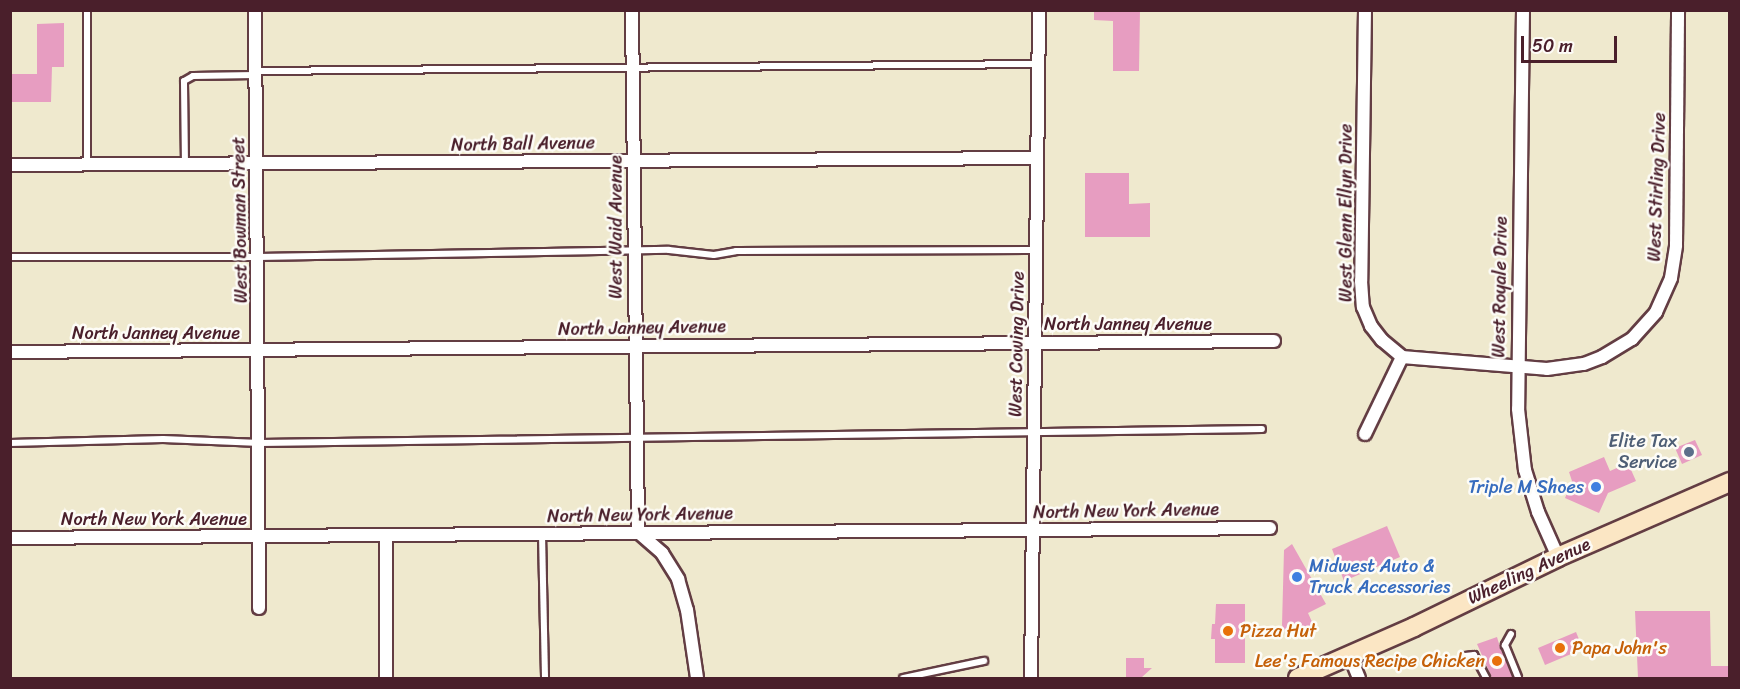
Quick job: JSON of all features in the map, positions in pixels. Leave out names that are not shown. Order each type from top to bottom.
[{"type":"main road","name":"Wheeling Avenue","points":[[1298,678],[1350,656],[1557,557],[1730,482]]},
{"type":"street","name":"West Bowman Street","points":[[255,10],[260,443],[259,608]]},
{"type":"street","name":"West Waid Avenue","points":[[632,10],[638,532]]},
{"type":"street","name":"West Cowing Drive","points":[[1031,678],[1039,10]]},
{"type":"street","name":"West Glenn Ellyn Drive","points":[[1365,10],[1361,294],[1371,326],[1382,340],[1402,357]]},
{"type":"street","name":"West Royale Drive","points":[[1523,10],[1518,409],[1526,470],[1538,512],[1557,557]]},
{"type":"street","name":"West Stirling Drive","points":[[1517,368],[1564,368],[1602,357],[1632,339],[1645,326],[1662,301],[1674,268],[1676,245],[1678,10]]},
{"type":"street","name":"North Ball Avenue","points":[[10,165],[1037,158]]},
{"type":"street","name":"North Janney Avenue","points":[[10,352],[1274,341]]},
{"type":"street","points":[[1365,434],[1402,357],[1517,368]]},
{"type":"street","name":"North New York Avenue","points":[[10,538],[1270,528]]},
{"type":"street","points":[[638,532],[662,553],[678,579],[687,610],[697,678]]},
{"type":"street","points":[[386,536],[386,678]]},
{"type":"street","points":[[1350,656],[1359,678]]},
{"type":"lane","points":[[87,10],[87,165]]},
{"type":"lane","points":[[185,165],[184,81],[193,76],[633,67],[1038,64]]},
{"type":"lane","points":[[10,257],[258,257],[669,250],[714,255],[736,251],[1036,250]]},
{"type":"lane","points":[[10,443],[163,439],[260,443],[1262,429]]},
{"type":"lane","points":[[542,534],[544,678]]},
{"type":"lane","points":[[1511,634],[1505,646],[1518,678]]},
{"type":"lane","points":[[1465,656],[1474,655],[1486,678]]},
{"type":"lane","points":[[903,678],[984,661]]},
{"type":"building","points":[[1094,10],[1140,10],[1139,71],[1113,71],[1113,21],[1094,20]]},
{"type":"building","points":[[64,23],[64,67],[52,67],[51,102],[10,102],[10,74],[37,74],[37,24]]},
{"type":"building","points":[[1085,173],[1129,173],[1129,204],[1150,203],[1150,237],[1085,237]]},
{"type":"building","name":"Elite Tax Service","points":[[1695,440],[1702,455],[1682,464],[1675,448]]},
{"type":"building","name":"Triple M Shoes","points":[[1604,457],[1610,471],[1628,463],[1636,481],[1608,493],[1599,513],[1565,498],[1572,481],[1569,472]]},
{"type":"building","points":[[1387,526],[1400,557],[1344,581],[1332,549]]},
{"type":"building","name":"Midwest Auto & Truck Accessories","points":[[1292,544],[1326,604],[1308,613],[1313,624],[1288,639],[1282,625],[1284,550]]},
{"type":"building","name":"Pizza Hut","points":[[1216,604],[1245,604],[1245,663],[1215,663],[1215,639],[1211,639],[1212,624],[1215,624]]},
{"type":"building","points":[[1635,611],[1710,611],[1711,666],[1729,666],[1729,678],[1638,678]]},
{"type":"building","name":"Papa John's","points":[[1576,632],[1583,649],[1545,665],[1538,648]]},
{"type":"building","name":"Lee's Famous Recipe Chicken","points":[[1497,637],[1513,678],[1492,678],[1477,644]]},
{"type":"building","points":[[1126,658],[1144,658],[1144,668],[1152,668],[1142,677],[1126,677]]},
{"type":"place","name":"Elite Tax Service","points":[[1689,452]]},
{"type":"place","name":"Triple M Shoes","points":[[1596,487]]},
{"type":"place","name":"Midwest Auto & Truck Accessories","points":[[1297,577]]},
{"type":"place","name":"Pizza Hut","points":[[1228,631]]},
{"type":"place","name":"Papa John's","points":[[1560,648]]},
{"type":"place","name":"Lee's Famous Recipe Chicken","points":[[1497,661]]}]
